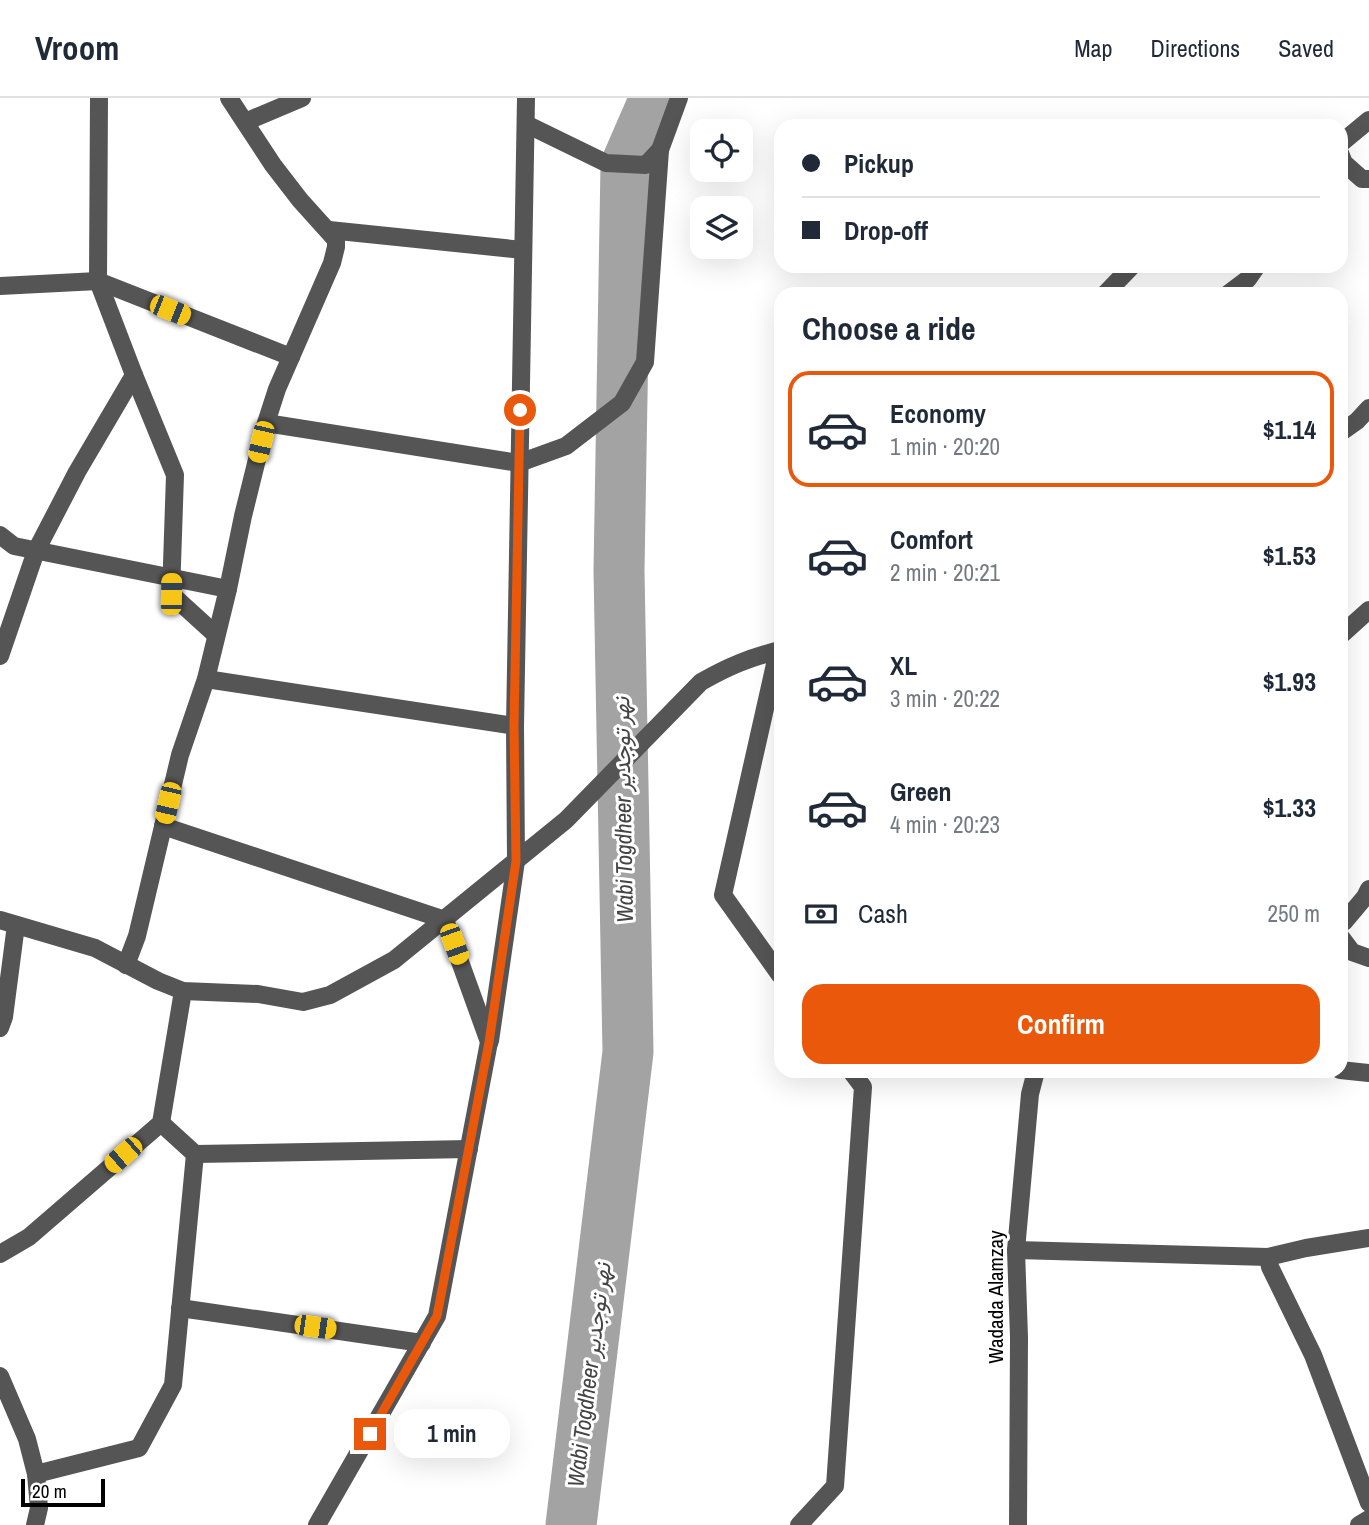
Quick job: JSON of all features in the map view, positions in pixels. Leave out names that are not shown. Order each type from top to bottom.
[{"type":"street","points":[[99,98],[98,281],[175,475],[171,594],[216,635]]},
{"type":"street","points":[[126,965],[137,936],[180,755],[206,679],[266,423],[277,389],[336,247],[336,240],[273,166],[229,98]]},
{"type":"street","points":[[245,122],[302,98]]},
{"type":"street","points":[[317,1525],[437,1316],[489,1042],[516,861],[514,726],[526,98]]},
{"type":"street","points":[[266,423],[519,463],[566,446],[622,403],[645,362],[660,150],[679,98]]},
{"type":"street","points":[[1348,137],[1369,120]]},
{"type":"street","points":[[526,124],[606,163],[646,165],[660,150]]},
{"type":"street","points":[[1348,167],[1362,179],[1369,179]]},
{"type":"street","points":[[328,230],[523,250]]},
{"type":"street","points":[[1112,287],[1125,273]]},
{"type":"street","points":[[1237,287],[1252,273]]},
{"type":"street","points":[[0,286],[98,281],[291,357]]},
{"type":"street","points":[[0,656],[36,551],[77,472],[134,375]]},
{"type":"street","points":[[1348,427],[1369,408]]},
{"type":"street","points":[[0,535],[14,547],[228,589]]},
{"type":"street","points":[[1348,629],[1369,610]]},
{"type":"street","points":[[0,1028],[4,1017],[8,922],[94,947],[158,981],[183,991],[258,994],[303,1002],[330,995],[394,960],[566,820],[701,682],[749,658],[774,651]]},
{"type":"street","points":[[774,672],[723,895],[774,967]]},
{"type":"street","points":[[206,679],[514,726]]},
{"type":"street","points":[[163,826],[445,920]]},
{"type":"street","points":[[1348,916],[1369,889]]},
{"type":"street","points":[[445,920],[489,1042]]},
{"type":"street","points":[[1348,947],[1352,952],[1369,958]]},
{"type":"street","points":[[0,1254],[29,1237],[161,1123],[183,991]]},
{"type":"street","points":[[1348,1071],[1369,1073]]},
{"type":"street","points":[[799,1525],[835,1486],[863,1087],[856,1078]]},
{"type":"street","name":"Wadada Alamzay","points":[[1018,1525],[1019,1337],[1016,1250],[1030,1094],[1034,1078]]},
{"type":"street","points":[[161,1123],[195,1154],[469,1149]]},
{"type":"street","points":[[36,1474],[139,1448],[173,1385],[195,1154]]},
{"type":"street","points":[[1016,1250],[1269,1256],[1369,1238]]},
{"type":"street","points":[[1269,1256],[1270,1267],[1313,1355],[1369,1503]]},
{"type":"street","points":[[180,1308],[422,1343]]},
{"type":"street","points":[[0,1376],[27,1439],[36,1474],[39,1508],[35,1525]]},
{"type":"street","points":[[1359,1525],[1369,1519]]},
{"type":"waterway","name":"Wabi Togdheer نهر توجدير","points":[[571,1525],[628,1052],[619,571],[626,165],[655,98]]},
{"type":"route","points":[[370,1434],[437,1316],[489,1042],[516,861],[514,726],[520,410]]}]
